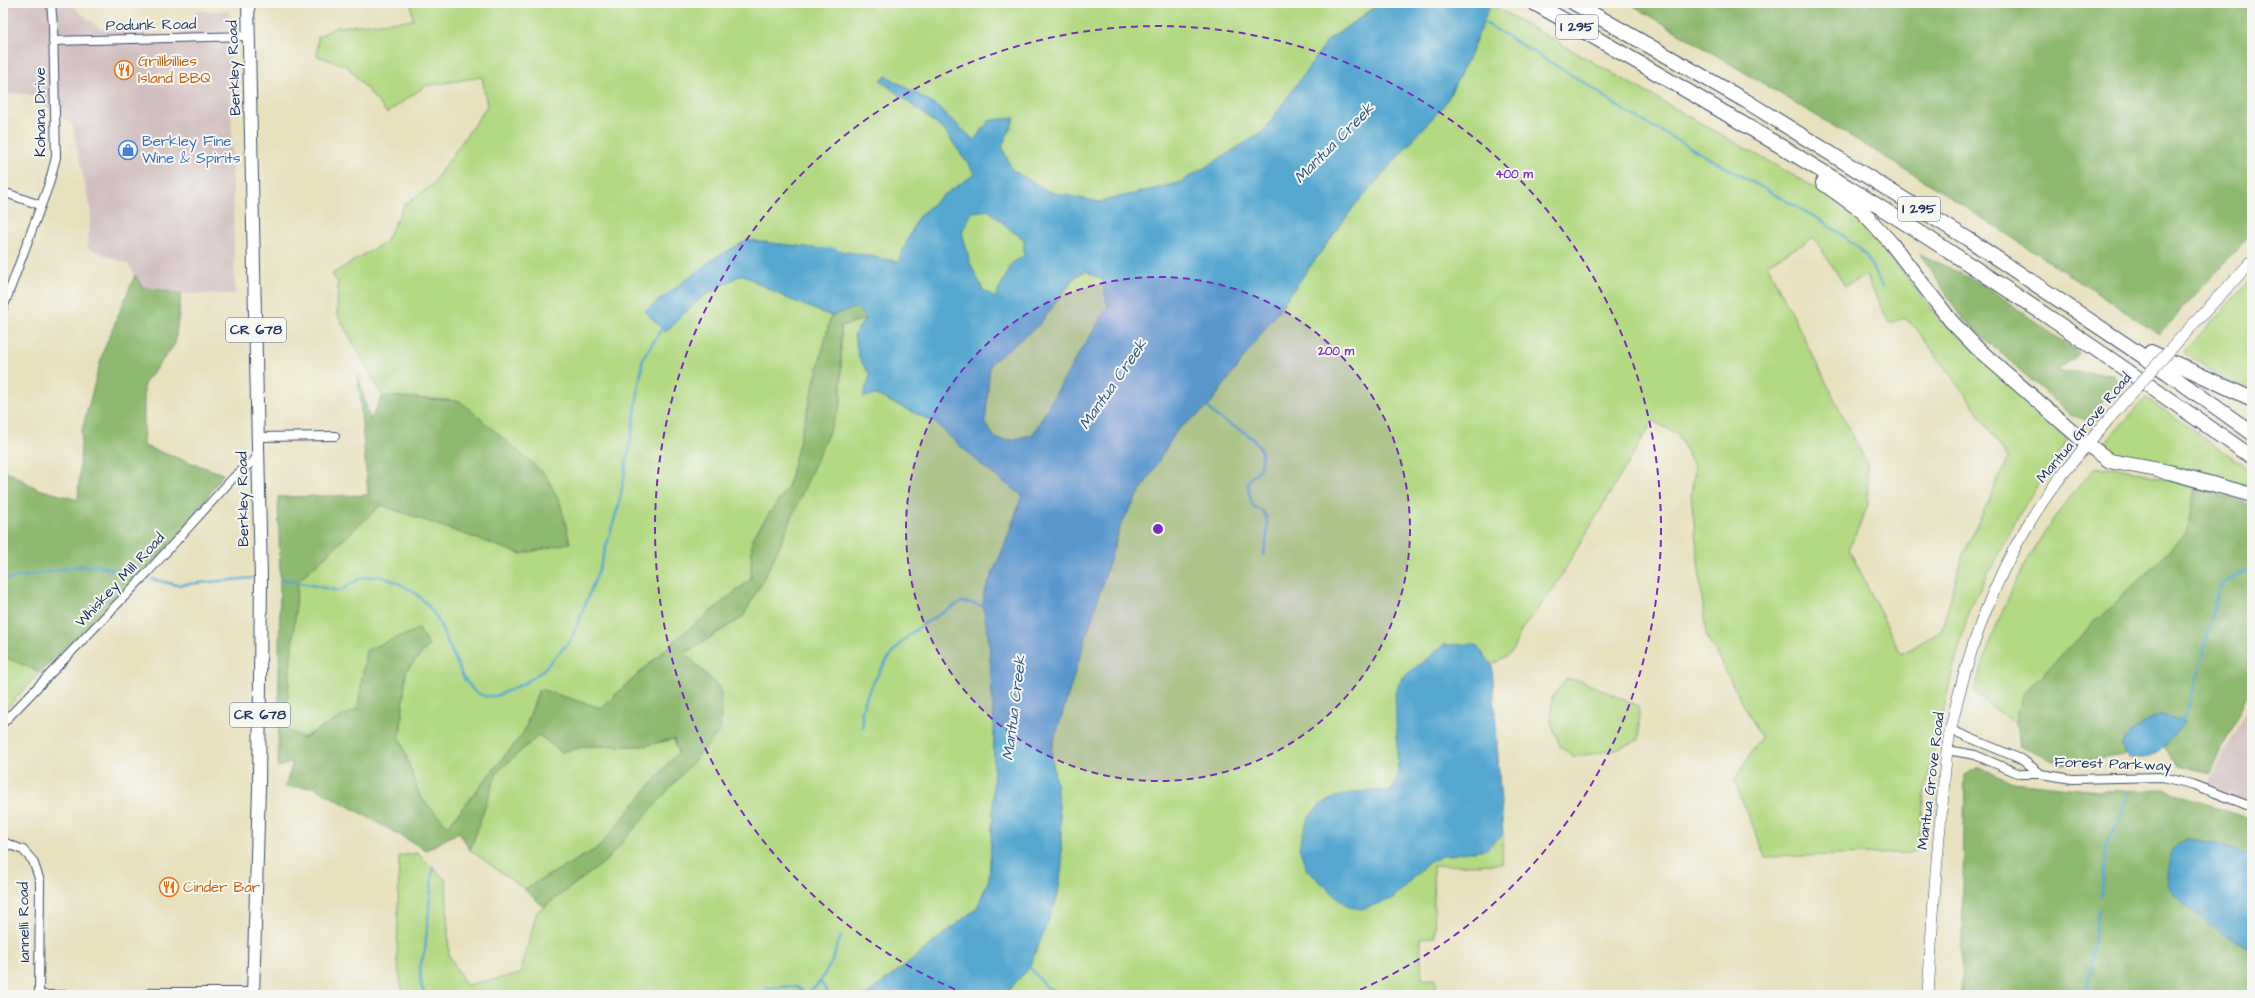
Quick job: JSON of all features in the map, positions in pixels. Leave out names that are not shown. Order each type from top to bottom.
[{"type":"highway","name":"I 295","points":[[1534,3],[1620,51],[1855,191],[2085,341],[2252,457]]},
{"type":"highway","name":"I 295","points":[[1574,3],[1746,101],[1968,239],[2252,433]]},
{"type":"highway","points":[[1620,51],[1654,81],[1833,189],[1862,212],[1890,243],[1951,321],[1978,350],[2087,444],[2110,461],[2169,472],[2252,495]]},
{"type":"highway","points":[[2106,332],[2252,399]]},
{"type":"main road","name":"Berkley Road","points":[[248,3],[261,579],[260,780],[253,994]]},
{"type":"main road","name":"Mantua Grove Road","points":[[1928,995],[1936,858],[1947,750],[1975,639],[2006,565],[2028,524],[2049,492],[2087,444],[2185,333],[2252,261]]},
{"type":"street","name":"Kohana Drive","points":[[3,308],[49,184],[56,157],[51,3]]},
{"type":"street","name":"Podunk Road","points":[[53,41],[249,36]]},
{"type":"street","points":[[3,192],[40,205]]},
{"type":"street","points":[[258,438],[335,436]]},
{"type":"street","name":"Whiskey Mill Road","points":[[3,723],[147,573],[234,477],[258,457]]},
{"type":"street","name":"Forest Parkway","points":[[1951,730],[2023,760],[2041,774]]},
{"type":"street","name":"Forest Parkway","points":[[1947,750],[1975,755],[2020,774],[2041,774],[2072,779],[2163,777],[2195,785],[2252,807]]},
{"type":"street","name":"Iannelli Road","points":[[3,842],[23,850],[33,861],[40,881],[39,995]]},
{"type":"street","points":[[145,995],[153,992],[253,994]]},
{"type":"street","points":[[39,995],[69,995]]},
{"type":"shaded area","points":[[3,3],[69,3],[100,29],[180,37],[197,11],[229,11],[235,294],[181,294],[142,287],[128,264],[87,248],[91,212],[72,125],[29,94],[3,94]]},
{"type":"shaded area","points":[[2252,698],[2252,810],[2207,787]]},
{"type":"green space","points":[[411,3],[1379,4],[1328,40],[1263,132],[1179,183],[1099,202],[1050,192],[1012,170],[1002,146],[1014,118],[990,120],[974,140],[937,106],[881,79],[945,131],[976,174],[942,196],[918,217],[898,262],[855,253],[747,240],[665,332],[701,298],[742,274],[784,297],[831,316],[788,487],[752,538],[751,579],[678,638],[601,708],[539,689],[524,732],[448,826],[420,797],[400,738],[406,671],[429,645],[366,650],[358,708],[302,738],[285,728],[298,581],[381,505],[521,554],[460,401],[383,396],[337,314],[338,283],[332,274],[385,242],[405,204],[431,186],[487,106],[482,77],[425,86],[387,113],[347,66],[317,56],[318,37],[336,27],[413,20]]},
{"type":"green space","points":[[1629,3],[2252,3],[2252,233],[2159,334],[1930,184]]},
{"type":"green space","points":[[1490,4],[1851,208],[1932,309],[2068,439],[2020,513],[1969,610],[1953,669],[1926,788],[1917,850],[1910,853],[1766,857],[1734,781],[1761,737],[1706,635],[1691,494],[1695,469],[1678,434],[1653,421],[1552,591],[1522,629],[1511,653],[1492,665],[1475,644],[1397,737],[1398,776],[1391,791],[1376,790],[1312,813],[1299,847],[1307,870],[1392,899],[1426,864],[1442,856],[1487,849],[1503,834],[1502,864],[1433,866],[1435,937],[1420,938],[1422,979],[1436,979],[1437,995],[1004,995],[1029,968],[1057,899],[1062,866],[1060,814],[1051,750],[1121,524],[1177,430],[1208,407],[1355,205],[1445,104],[1470,55]],"holes":[[[1814,238],[1845,286],[1866,276],[1889,323],[1904,318],[1915,327],[1971,402],[2008,458],[1963,556],[1941,631],[1901,654],[1849,549],[1868,505],[1867,464],[1767,264]]]},
{"type":"green space","points":[[988,210],[1012,231],[1024,239],[1024,256],[1012,263],[995,299],[983,290],[970,263],[962,232],[972,212]]},
{"type":"green space","points":[[1920,254],[1986,286],[2080,354],[2055,371],[2113,374],[2119,381],[2085,420],[2068,413],[1963,319]]},
{"type":"green space","points":[[1086,271],[1102,280],[1108,307],[1072,365],[1033,434],[1012,440],[996,439],[985,424],[990,364],[1059,299],[1076,276]]},
{"type":"green space","points":[[135,275],[142,287],[181,294],[175,344],[144,384],[144,446],[223,474],[176,543],[40,672],[3,656],[3,469],[38,489],[78,500],[82,430],[103,352]]},
{"type":"green space","points":[[2252,278],[2252,393],[2213,372],[2184,352]]},
{"type":"green space","points":[[857,306],[865,319],[841,326],[841,404],[773,561],[743,617],[685,653],[721,690],[721,730],[606,861],[544,907],[524,889],[598,848],[678,752],[674,739],[642,746],[588,746],[561,752],[539,735],[497,772],[470,850],[459,832],[426,850],[314,787],[285,787],[293,762],[278,767],[280,573],[278,497],[368,495],[358,375],[370,420],[383,396],[460,401],[546,475],[561,505],[570,543],[521,554],[381,505],[298,581],[285,728],[303,738],[358,708],[366,650],[419,629],[429,645],[406,671],[400,738],[420,797],[448,826],[524,732],[539,689],[601,708],[678,638],[751,579],[752,538],[788,487],[831,316]]},
{"type":"green space","points":[[865,319],[859,358],[870,375],[876,395],[934,422],[987,470],[1022,495],[983,606],[989,640],[994,728],[993,812],[989,879],[977,908],[867,995],[403,995],[397,961],[399,856],[417,853],[446,880],[449,955],[466,985],[520,974],[537,912],[606,861],[721,689],[685,653],[743,617],[841,404],[841,326]]},
{"type":"green space","points":[[2146,398],[2252,471],[2252,492],[2112,455],[2103,445]]},
{"type":"green space","points":[[2118,467],[2195,487],[2187,533],[2022,694],[2016,724],[1974,693],[1994,632],[2021,573],[2036,545],[2054,518],[2095,468]]},
{"type":"green space","points":[[2195,487],[2252,505],[2252,684],[2211,773],[2178,765],[2164,747],[2170,741],[2182,721],[2162,715],[2138,727],[2128,735],[2121,746],[2125,755],[2061,764],[2019,746],[2016,724],[2022,694],[2187,533]]},
{"type":"green space","points":[[3,656],[40,672],[3,712]]},
{"type":"green space","points":[[1566,679],[1581,681],[1639,706],[1639,740],[1614,750],[1574,757],[1560,746],[1551,722],[1552,698]]},
{"type":"green space","points":[[539,735],[561,752],[588,746],[642,746],[674,739],[678,752],[598,848],[524,889],[470,850],[497,772]]},
{"type":"green space","points":[[1979,767],[2013,782],[2098,791],[2167,790],[2252,820],[2252,854],[2217,844],[2187,840],[2180,844],[2174,851],[2171,857],[2167,877],[2173,890],[2192,909],[2216,928],[2248,947],[2252,961],[2252,995],[1961,995],[1965,775]]},
{"type":"water","name":"Mantua Creek","points":[[1376,3],[1491,3],[1470,55],[1445,104],[1355,205],[1208,407],[1177,430],[1121,524],[1051,750],[1060,814],[1062,866],[1057,899],[1029,968],[1004,995],[867,995],[977,908],[989,879],[993,812],[994,728],[989,640],[983,606],[984,593],[1011,530],[1022,495],[987,470],[934,422],[876,395],[863,397],[870,375],[859,358],[854,335],[865,319],[857,307],[831,316],[784,297],[742,274],[701,298],[665,332],[645,311],[713,259],[747,240],[855,253],[898,262],[918,217],[942,196],[975,174],[945,131],[880,80],[887,76],[937,106],[974,140],[990,120],[1015,118],[1002,146],[1012,170],[1050,192],[1099,202],[1179,183],[1263,132],[1328,40],[1379,5]],"holes":[[[988,210],[1012,231],[1024,239],[1024,256],[1012,263],[995,298],[983,290],[970,263],[962,232],[972,212]],[[1086,271],[1102,280],[1108,308],[1072,365],[1033,434],[1012,440],[996,439],[985,424],[990,364],[1039,325],[1076,276]]]},
{"type":"water","points":[[1475,644],[1492,665],[1503,834],[1487,849],[1442,856],[1426,864],[1392,899],[1362,909],[1348,907],[1307,870],[1299,847],[1308,820],[1312,813],[1320,806],[1339,796],[1359,792],[1391,791],[1398,776],[1395,693],[1402,678],[1444,645]]},
{"type":"water","points":[[2162,715],[2184,722],[2173,737],[2153,754],[2137,759],[2128,759],[2121,746],[2124,740],[2138,727]]},
{"type":"water","points":[[2187,840],[2217,844],[2252,854],[2252,947],[2234,940],[2208,923],[2175,895],[2170,888],[2167,874],[2170,858],[2175,848]]},
{"type":"waterway","points":[[1480,20],[1588,85],[1623,110],[1824,222],[1857,246],[1867,257],[1882,286]]},
{"type":"waterway","points":[[816,249],[835,249],[840,252]]},
{"type":"waterway","points":[[281,579],[340,591],[361,578],[379,576],[394,581],[413,591],[426,603],[437,618],[463,677],[474,691],[484,696],[496,696],[525,683],[541,672],[571,640],[600,567],[619,504],[632,433],[643,358],[663,327]]},
{"type":"waterway","points":[[1207,405],[1219,418],[1250,437],[1257,443],[1262,452],[1261,466],[1249,480],[1248,485],[1253,506],[1263,512],[1267,520],[1263,555]]},
{"type":"waterway","points":[[3,580],[80,566],[97,566],[131,573]]},
{"type":"waterway","points":[[2178,722],[2184,716],[2202,661],[2218,591],[2223,583],[2252,569]]},
{"type":"waterway","points":[[152,579],[177,585],[252,578]]},
{"type":"waterway","points":[[863,727],[862,711],[870,690],[882,667],[906,638],[925,623],[961,602],[986,606]]},
{"type":"waterway","points":[[2101,896],[2106,846],[2121,816],[2128,794]]},
{"type":"waterway","points":[[425,995],[421,985],[420,967],[425,950],[433,867]]},
{"type":"waterway","points":[[2086,995],[2099,908]]},
{"type":"waterway","points":[[806,995],[820,982],[832,961],[841,936]]},
{"type":"waterway","points":[[1028,965],[1046,987],[1065,995]]},
{"type":"waterway","points":[[820,982],[830,995]]},
{"type":"waterway","points":[[766,988],[793,986],[802,990],[805,995]]},
{"type":"place","name":"Grillbillies Island BBQ","points":[[124,70]]},
{"type":"place","name":"Berkley Fine Wine & Spirits","points":[[128,150]]},
{"type":"place","name":"Cinder Bar","points":[[169,887]]}]
